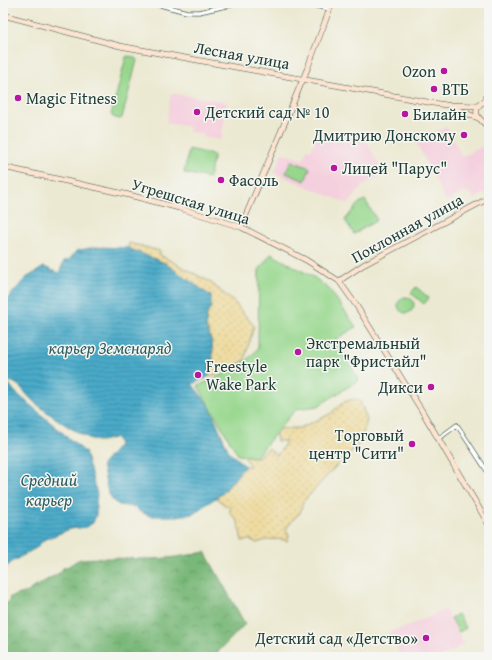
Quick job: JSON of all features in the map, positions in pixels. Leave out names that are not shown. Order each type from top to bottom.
[{"type":"street","points":[[152,3],[187,12],[199,12],[240,3]]},
{"type":"street","points":[[304,3],[330,9]]},
{"type":"street","points":[[241,227],[303,79],[332,3]]},
{"type":"street","name":"Лесная улица","points":[[3,14],[120,46],[446,105],[478,106]]},
{"type":"street","points":[[478,118],[476,113],[478,106],[487,101],[489,90]]},
{"type":"street","points":[[446,105],[478,118],[487,124],[489,128]]},
{"type":"street","name":"Угрешская улица","points":[[3,167],[152,201],[241,227],[306,260],[339,281],[356,305],[489,525]]},
{"type":"street","name":"Поклонная улица","points":[[339,281],[363,265],[489,198]]},
{"type":"street","points":[[438,439],[457,425],[489,474]]},
{"type":"shaded area","name":"Детский сад № 10","points":[[171,93],[227,102],[221,140],[203,137],[203,134],[189,132],[190,127],[166,123]]},
{"type":"shaded area","points":[[447,127],[462,157],[487,144],[489,147],[489,191],[474,199],[471,192],[467,194],[466,191],[446,201],[416,142]]},
{"type":"shaded area","points":[[319,132],[366,140],[384,174],[362,186],[349,204],[274,173],[282,153],[303,160],[307,149],[311,150]]},
{"type":"shaded area","name":"Детский сад «Детство»","points":[[445,609],[464,644],[441,657],[402,657],[388,633],[418,622]]},
{"type":"green space","points":[[126,57],[134,57],[137,60],[122,118],[119,119],[111,115]]},
{"type":"green space","points":[[189,149],[214,155],[209,178],[184,173]]},
{"type":"green space","points":[[291,161],[310,168],[305,181],[286,173]]},
{"type":"green space","points":[[365,200],[377,220],[354,234],[345,220],[359,203]]},
{"type":"green space","name":"Экстремальный парк \"Фристайл\"","points":[[271,254],[315,278],[330,290],[356,327],[335,340],[359,380],[318,406],[296,409],[256,457],[238,455],[198,386],[238,366],[258,348],[259,270]]},
{"type":"green space","points":[[416,287],[429,298],[424,304],[411,293]]},
{"type":"green space","points":[[403,297],[409,297],[414,302],[412,311],[409,313],[403,313],[398,308],[398,302]]},
{"type":"green space","points":[[205,552],[245,624],[213,657],[3,657],[3,604],[8,602],[10,597],[28,592],[61,572],[63,568],[82,559],[147,559],[183,556]]},
{"type":"green space","points":[[458,614],[466,628],[459,632],[451,618]]},
{"type":"sand","points":[[129,243],[160,251],[160,255],[210,282],[235,303],[254,326],[244,361],[208,377],[212,365],[213,352],[211,338],[206,325],[206,318],[211,307],[186,280],[165,263],[128,248]]},
{"type":"sand","points":[[354,399],[360,401],[367,420],[360,443],[336,466],[303,502],[300,513],[294,518],[286,529],[289,535],[287,541],[272,539],[257,543],[251,540],[242,541],[238,522],[230,513],[230,507],[216,498],[223,493],[245,466],[250,466],[245,457],[258,457],[269,448],[276,456],[286,441],[277,441],[275,429],[300,428],[330,414],[344,402]]},
{"type":"water","name":"карьер Земснаряд","points":[[95,247],[128,248],[165,263],[211,296],[211,307],[207,314],[206,328],[212,343],[213,363],[208,377],[192,384],[209,405],[229,452],[245,466],[223,493],[192,514],[150,516],[140,512],[135,507],[119,505],[113,501],[108,492],[102,465],[119,445],[116,437],[98,441],[83,435],[38,406],[18,385],[7,381],[15,392],[85,452],[97,494],[96,515],[93,523],[86,527],[70,529],[44,540],[36,548],[13,561],[3,570],[3,348],[7,346],[8,330],[3,323],[9,297],[26,278],[44,267],[59,273],[64,261],[69,260],[76,251]]},
{"type":"place","name":"Ozon","points":[[444,71]]},
{"type":"place","name":"ВТБ","points":[[434,89]]},
{"type":"place","name":"Magic Fitness","points":[[18,98]]},
{"type":"place","name":"Детский сад № 10","points":[[197,112]]},
{"type":"place","name":"Билайн","points":[[405,114]]},
{"type":"place","name":"Дмитрию Донскому","points":[[464,135]]},
{"type":"place","name":"Лицей \"Парус\"","points":[[334,168]]},
{"type":"place","name":"Фасоль","points":[[221,180]]},
{"type":"place","name":"Экстремальный парк \"Фристайл\"","points":[[298,352]]},
{"type":"place","name":"Freestyle Wake Park","points":[[198,375]]},
{"type":"place","name":"Дикси","points":[[431,387]]},
{"type":"place","name":"Торговый центр \"Сити\"","points":[[412,444]]},
{"type":"place","name":"Детский сад «Детство»","points":[[426,638]]},
{"type":"water label","name":"Средний карьер","points":[[49,489]]}]
